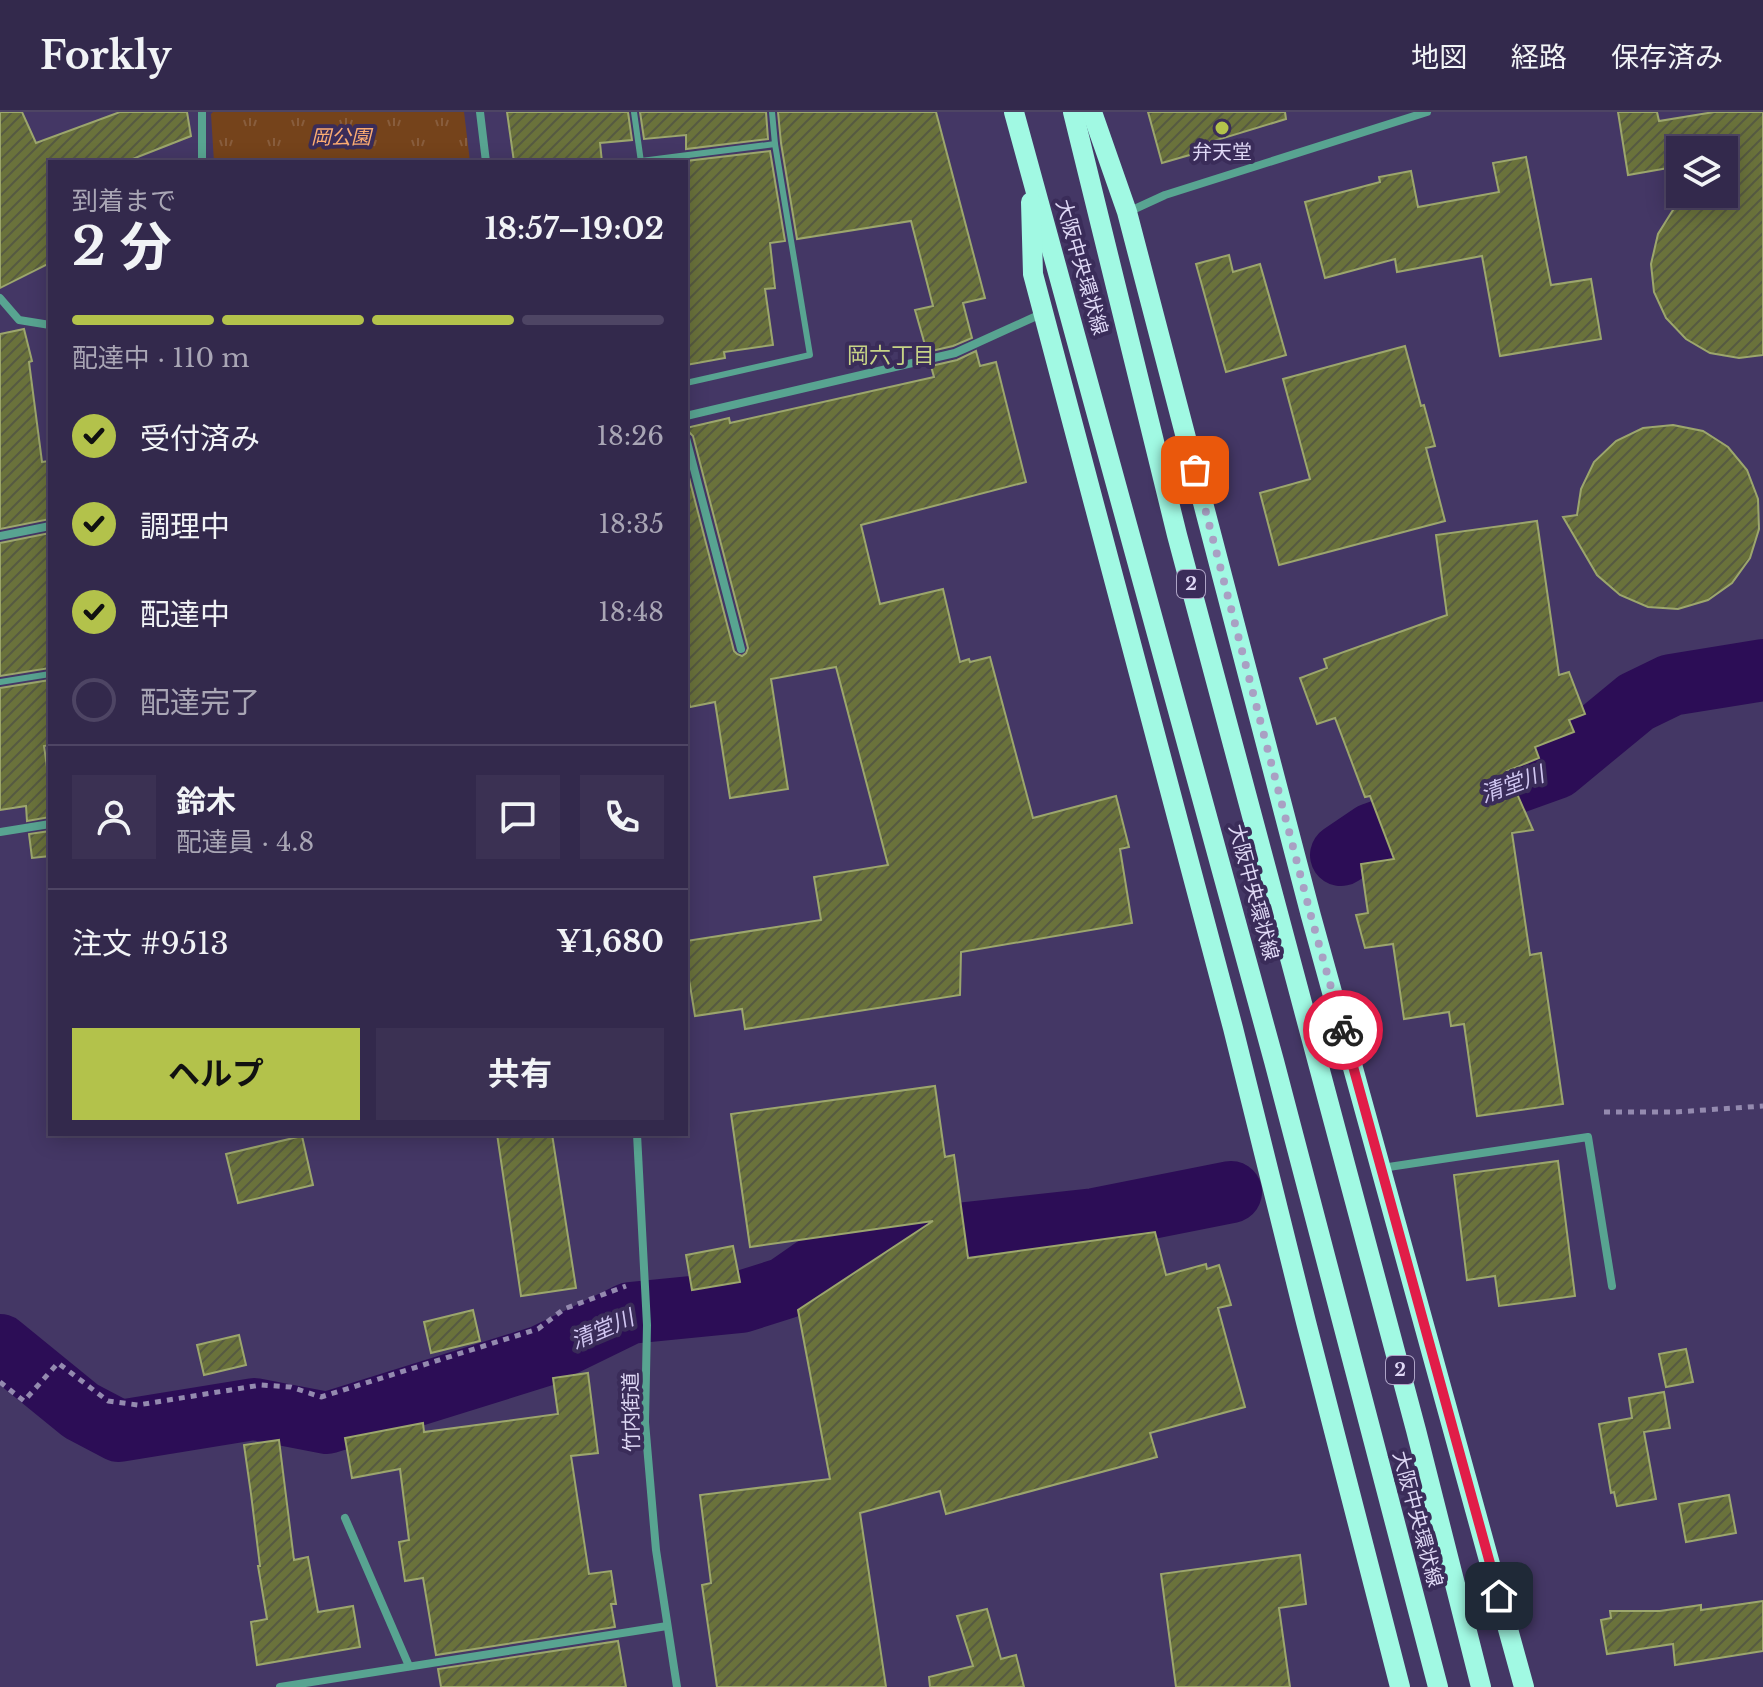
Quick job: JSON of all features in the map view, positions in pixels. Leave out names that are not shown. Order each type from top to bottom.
[{"type":"main road","name":"大阪中央環状線","points":[[1014,112],[1275,1064],[1438,1687]]},
{"type":"main road","name":"大阪中央環状線","points":[[1073,112],[1177,535],[1416,1430],[1481,1687]]},
{"type":"main road","points":[[1092,112],[1127,212],[1311,916],[1524,1687]]},
{"type":"main road","points":[[1030,170],[1033,274],[1233,1028],[1400,1687]]},
{"type":"street","points":[[202,112],[202,160]]},
{"type":"street","points":[[480,112],[486,160]]},
{"type":"street","points":[[1127,212],[1165,195],[1427,112]]},
{"type":"street","points":[[0,298],[19,320],[48,325]]},
{"type":"street","points":[[688,416],[955,353],[1043,313]]},
{"type":"street","points":[[688,446],[741,649]]},
{"type":"street","points":[[0,536],[48,526]]},
{"type":"street","points":[[0,832],[48,824]]},
{"type":"street","name":"竹内街道","points":[[637,1136],[647,1325],[645,1422],[656,1550],[677,1687]]},
{"type":"street","points":[[1382,1168],[1588,1137],[1612,1286]]},
{"type":"street","points":[[345,1518],[409,1666]]},
{"type":"street","points":[[280,1687],[667,1626]]},
{"type":"lane","points":[[634,112],[641,160]]},
{"type":"lane","points":[[688,383],[810,355],[772,112]]},
{"type":"lane","points":[[649,160],[775,144]]},
{"type":"lane","points":[[0,682],[48,674]]},
{"type":"path","points":[[1604,1112],[1676,1112],[1763,1106]]},
{"type":"path","points":[[0,1382],[24,1401],[58,1363],[108,1401],[138,1405],[261,1385],[291,1387],[321,1397],[538,1329],[564,1309],[645,1279]]},
{"type":"green space","name":"岡公園","points":[[464,112],[470,160],[214,160],[211,114]]},
{"type":"building","points":[[0,112],[22,112],[36,143],[120,112],[187,112],[191,136],[130,160],[48,160],[48,264],[0,288]]},
{"type":"building","points":[[507,112],[628,112],[632,140],[600,143],[602,160],[514,160]]},
{"type":"building","points":[[640,112],[766,112],[768,139],[686,149],[686,135],[644,139]]},
{"type":"building","points":[[778,112],[936,112],[985,298],[963,303],[972,338],[927,352],[915,310],[933,306],[911,221],[797,239]]},
{"type":"building","points":[[1148,112],[1285,112],[1286,119],[1197,146],[1200,152],[1162,163]]},
{"type":"building","points":[[1618,112],[1657,112],[1659,121],[1714,112],[1763,112],[1763,355],[1739,358],[1710,353],[1686,339],[1666,318],[1654,292],[1651,264],[1658,234],[1674,208],[1738,208],[1738,136],[1666,136],[1666,168],[1628,175]]},
{"type":"building","points":[[770,151],[785,241],[770,243],[775,288],[765,289],[773,345],[724,352],[725,358],[688,365],[688,161]]},
{"type":"building","points":[[1526,157],[1551,285],[1591,279],[1601,339],[1500,356],[1482,256],[1397,272],[1395,259],[1325,278],[1305,202],[1380,182],[1379,177],[1411,171],[1418,207],[1499,192],[1493,163]]},
{"type":"building","points":[[1229,255],[1233,272],[1260,264],[1286,355],[1226,372],[1196,264]]},
{"type":"building","points":[[24,329],[32,361],[29,362],[42,462],[48,461],[48,519],[0,529],[0,334]]},
{"type":"building","points":[[1405,346],[1435,446],[1426,448],[1445,521],[1279,565],[1260,493],[1310,479],[1283,379]]},
{"type":"building","points":[[976,351],[980,366],[996,362],[1026,482],[861,525],[880,604],[943,589],[960,662],[990,657],[1033,818],[1116,796],[1129,847],[1120,849],[1132,923],[961,952],[960,995],[745,1029],[742,1009],[695,1016],[688,973],[688,941],[821,920],[814,877],[888,865],[836,667],[771,679],[788,789],[730,798],[715,702],[690,707],[688,698],[688,474],[734,651],[742,656],[748,648],[693,436],[688,428],[729,418],[730,423],[934,377],[931,366],[957,360]]},
{"type":"building","points":[[1673,425],[1703,431],[1728,447],[1747,470],[1758,499],[1759,529],[1750,558],[1732,583],[1708,600],[1678,609],[1648,607],[1620,595],[1597,575],[1563,517],[1577,515],[1581,489],[1594,462],[1616,441],[1643,428]]},
{"type":"building","points":[[1537,521],[1559,675],[1569,672],[1585,714],[1569,720],[1574,732],[1535,747],[1539,758],[1507,771],[1533,830],[1512,833],[1530,955],[1541,953],[1563,1104],[1477,1116],[1464,1024],[1451,1026],[1449,1012],[1404,1019],[1393,944],[1365,948],[1356,915],[1368,913],[1361,864],[1394,859],[1370,796],[1365,797],[1335,718],[1317,724],[1300,678],[1327,668],[1324,659],[1447,615],[1436,535]]},
{"type":"building","points":[[48,533],[48,668],[0,676],[0,543]]},
{"type":"building","points":[[48,680],[48,745],[44,746],[48,774],[48,817],[27,821],[26,806],[0,810],[0,688]]},
{"type":"building","points":[[48,831],[48,856],[32,858],[29,834]]},
{"type":"building","points":[[935,1086],[945,1157],[954,1155],[968,1258],[1155,1232],[1166,1275],[1206,1264],[1207,1269],[1219,1265],[1231,1305],[1218,1308],[1245,1407],[1150,1433],[1157,1457],[946,1514],[940,1491],[860,1513],[886,1687],[717,1687],[702,1585],[711,1583],[700,1495],[830,1479],[798,1310],[933,1221],[750,1247],[731,1114]]},
{"type":"building","points":[[302,1136],[313,1185],[238,1203],[226,1154]]},
{"type":"building","points":[[497,1136],[552,1136],[576,1288],[521,1296]]},
{"type":"building","points":[[1558,1161],[1575,1296],[1499,1306],[1495,1276],[1467,1280],[1454,1175]]},
{"type":"building","points":[[733,1246],[740,1282],[692,1290],[686,1255]]},
{"type":"building","points":[[473,1310],[480,1341],[431,1353],[424,1322]]},
{"type":"building","points":[[239,1335],[246,1365],[204,1375],[197,1345]]},
{"type":"building","points":[[1686,1349],[1693,1382],[1666,1387],[1659,1354]]},
{"type":"building","points":[[588,1373],[598,1453],[571,1456],[589,1574],[611,1571],[616,1604],[611,1604],[615,1627],[436,1655],[423,1578],[405,1581],[399,1542],[409,1540],[400,1469],[352,1478],[345,1438],[423,1423],[424,1432],[558,1414],[553,1378]]},
{"type":"building","points":[[1664,1392],[1670,1428],[1644,1432],[1656,1499],[1617,1506],[1614,1492],[1611,1493],[1599,1424],[1632,1418],[1629,1398]]},
{"type":"building","points":[[279,1440],[294,1560],[308,1557],[318,1612],[353,1606],[360,1647],[257,1665],[251,1622],[267,1619],[244,1445]]},
{"type":"building","points":[[1729,1495],[1736,1533],[1686,1542],[1679,1504]]},
{"type":"building","points":[[1300,1555],[1306,1604],[1279,1608],[1290,1687],[1176,1687],[1161,1574]]},
{"type":"building","points":[[1763,1601],[1763,1651],[1675,1665],[1673,1644],[1607,1654],[1601,1620],[1611,1618],[1610,1611],[1660,1611],[1701,1605],[1701,1610]]},
{"type":"building","points":[[987,1609],[1001,1659],[1016,1655],[1024,1687],[930,1687],[929,1677],[973,1666],[957,1616]]},
{"type":"building","points":[[618,1641],[626,1687],[441,1687],[438,1669]]},
{"type":"waterway","name":"清堂川","points":[[1341,855],[1372,834],[1556,768],[1636,702],[1671,685],[1763,670]]},
{"type":"waterway","name":"清堂川","points":[[0,1345],[81,1411],[119,1431],[254,1409],[327,1423],[542,1356],[630,1313],[741,1302],[785,1288],[834,1254],[957,1234],[1095,1219],[1231,1192]]},
{"type":"way so far","points":[[1195,470],[1343,1030]]},
{"type":"place","name":"弁天堂","points":[[1222,128]]},
{"type":"district","name":"岡六丁目","points":[[891,355]]},
{"type":"route","points":[[1343,1030],[1499,1596]]}]
